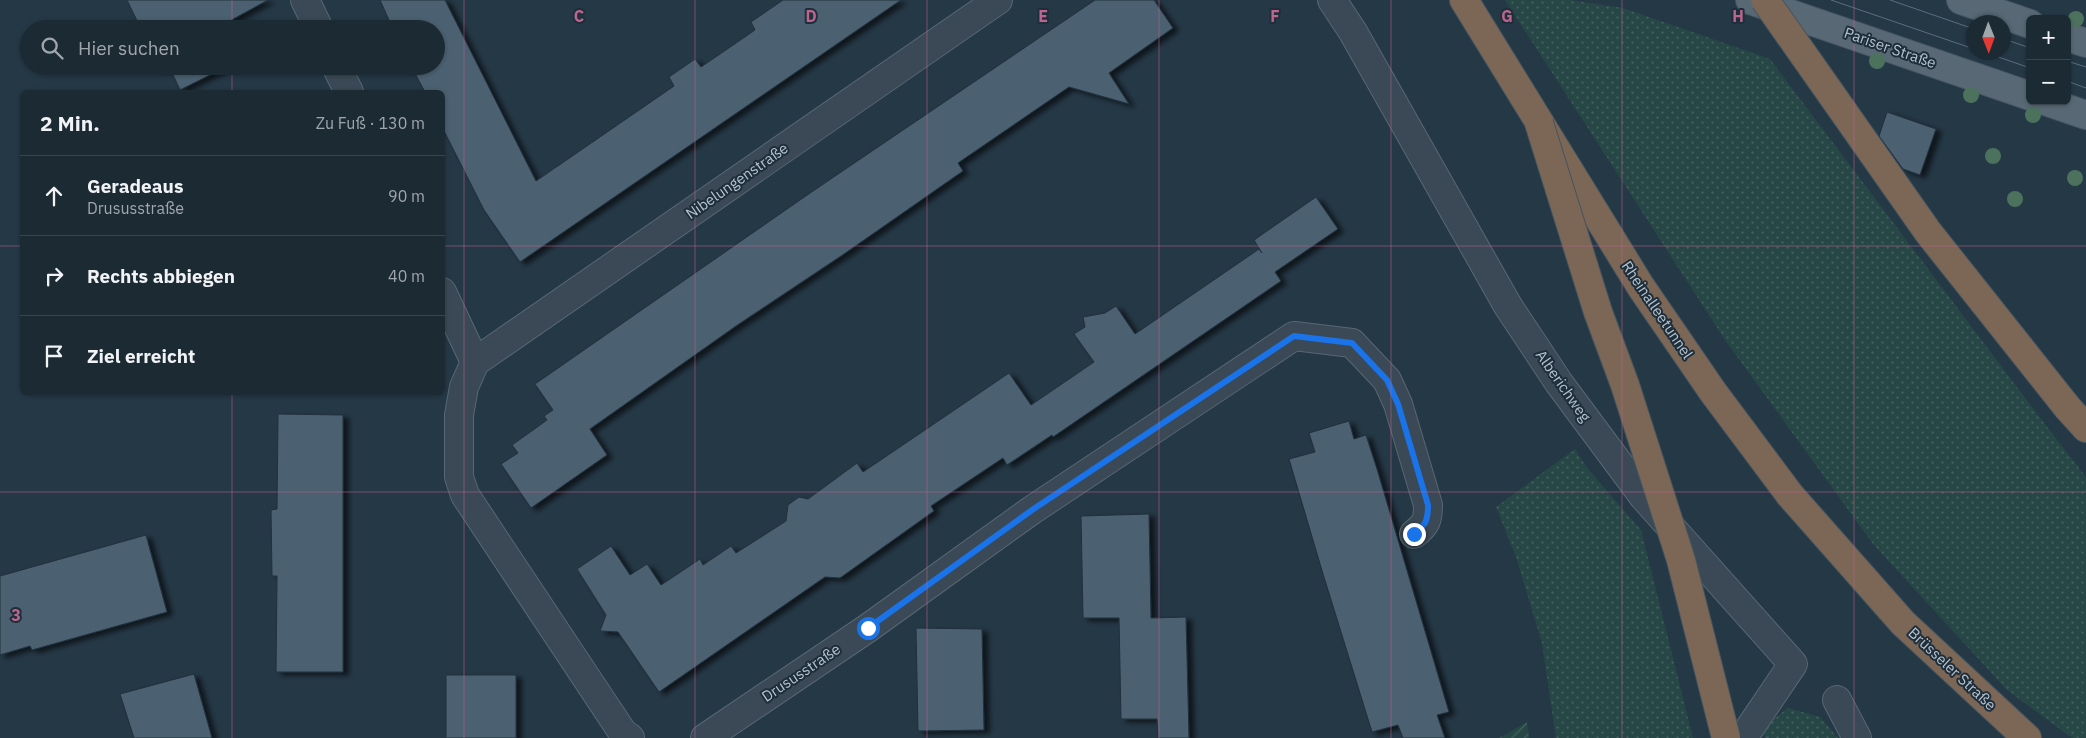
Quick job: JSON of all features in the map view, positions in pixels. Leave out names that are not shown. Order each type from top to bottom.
[{"type":"highway","name":"Rheinalleetunnel","points":[[1464,0],[1641,287],[1713,392],[1790,495],[1880,598]]},
{"type":"highway","points":[[1765,0],[1928,232],[2067,407],[2086,428]]},
{"type":"highway","points":[[1539,123],[1598,312],[1625,386],[1681,560],[1726,738]]},
{"type":"highway","name":"Brüsseler Straße","points":[[1880,598],[1903,623],[2026,738]]},
{"type":"main road","name":"Pariser Straße","points":[[1750,0],[2026,95]]},
{"type":"main road","points":[[1961,0],[2026,23]]},
{"type":"main road","points":[[2071,38],[2086,43]]},
{"type":"main road","points":[[2057,105],[2086,115]]},
{"type":"street","points":[[305,0],[315,20]]},
{"type":"street","name":"Nibelungenstraße","points":[[476,362],[998,0]]},
{"type":"street","name":"Alberichweg","points":[[1332,0],[1508,306],[1559,383],[1643,496],[1793,664],[1743,738]]},
{"type":"street","points":[[340,75],[348,90]]},
{"type":"street","points":[[445,298],[476,362],[464,387],[459,415],[459,477],[465,495],[623,733],[630,738]]},
{"type":"street","name":"Drususstraße","points":[[705,738],[868,628],[1032,510],[1294,336],[1352,343],[1387,380],[1398,404],[1428,505],[1428,520],[1414,534]]},
{"type":"street","points":[[1837,700],[1857,738]]},
{"type":"green space","points":[[1505,0],[1570,0],[1623,8],[1770,59],[2086,477],[2086,738],[2072,738],[2007,690],[1873,544],[1725,340]]},
{"type":"green space","points":[[1575,449],[1587,468],[1641,530],[1693,738],[1556,738],[1542,643],[1516,557],[1496,507]]},
{"type":"green space","points":[[1788,708],[1820,717],[1838,738],[1765,738],[1763,727]]},
{"type":"green space","points":[[1527,722],[1529,738],[1499,738]]},
{"type":"building","points":[[127,0],[268,0],[232,20],[137,20]]},
{"type":"building","points":[[380,0],[445,0],[536,181],[674,86],[669,77],[695,59],[701,67],[755,30],[751,22],[783,0],[901,0],[520,262],[484,210],[445,133],[445,90],[424,90],[416,75],[445,75],[445,20],[389,20]]},
{"type":"building","points":[[1095,0],[1154,0],[1173,28],[1109,73],[1129,104],[1069,87],[958,163],[963,171],[736,326],[590,429],[607,455],[531,508],[501,464],[518,453],[512,445],[547,420],[544,416],[553,410],[535,384],[813,191]]},
{"type":"building","points":[[173,75],[210,75],[180,90]]},
{"type":"building","points":[[1887,112],[1936,129],[1920,175],[1903,169],[1879,136]]},
{"type":"building","points":[[1316,197],[1338,229],[1275,272],[1281,281],[1053,437],[1052,435],[1007,465],[1003,458],[931,506],[934,511],[840,578],[825,577],[659,692],[618,632],[600,631],[606,615],[577,569],[611,546],[630,575],[647,564],[661,585],[700,559],[703,565],[731,546],[736,553],[786,521],[788,505],[799,497],[808,499],[857,463],[863,472],[1009,373],[1031,405],[1094,362],[1074,334],[1085,327],[1083,317],[1105,313],[1116,306],[1135,334],[1259,249],[1262,253],[1254,240]]},
{"type":"building","points":[[278,414],[343,415],[343,672],[276,672],[277,576],[272,576],[271,510],[277,509]]},
{"type":"building","points":[[1349,421],[1354,439],[1366,435],[1377,469],[1449,712],[1437,715],[1445,738],[1403,738],[1398,725],[1372,732],[1323,574],[1289,459],[1315,452],[1309,433]]},
{"type":"building","points":[[1149,514],[1151,618],[1186,617],[1189,738],[1158,738],[1157,719],[1121,719],[1119,618],[1083,618],[1081,516]]},
{"type":"building","points":[[146,535],[167,612],[32,650],[30,646],[0,655],[0,576]]},
{"type":"building","points":[[916,628],[982,629],[984,730],[918,731]]},
{"type":"building","points":[[194,674],[212,738],[134,738],[120,694]]},
{"type":"building","points":[[446,675],[516,675],[516,738],[446,738]]},
{"type":"tram line","points":[[1831,0],[1966,46]]},
{"type":"tram line","points":[[1890,0],[1966,26]]},
{"type":"tram line","points":[[2011,41],[2026,47]]},
{"type":"tram line","points":[[2007,60],[2026,67]]},
{"type":"tram line","points":[[2071,62],[2086,67]]},
{"type":"tram line","points":[[2071,82],[2086,88]]},
{"type":"route","points":[[868,628],[1032,510],[1294,336],[1352,343],[1387,380],[1398,404],[1428,505],[1428,520],[1414,534]]}]
